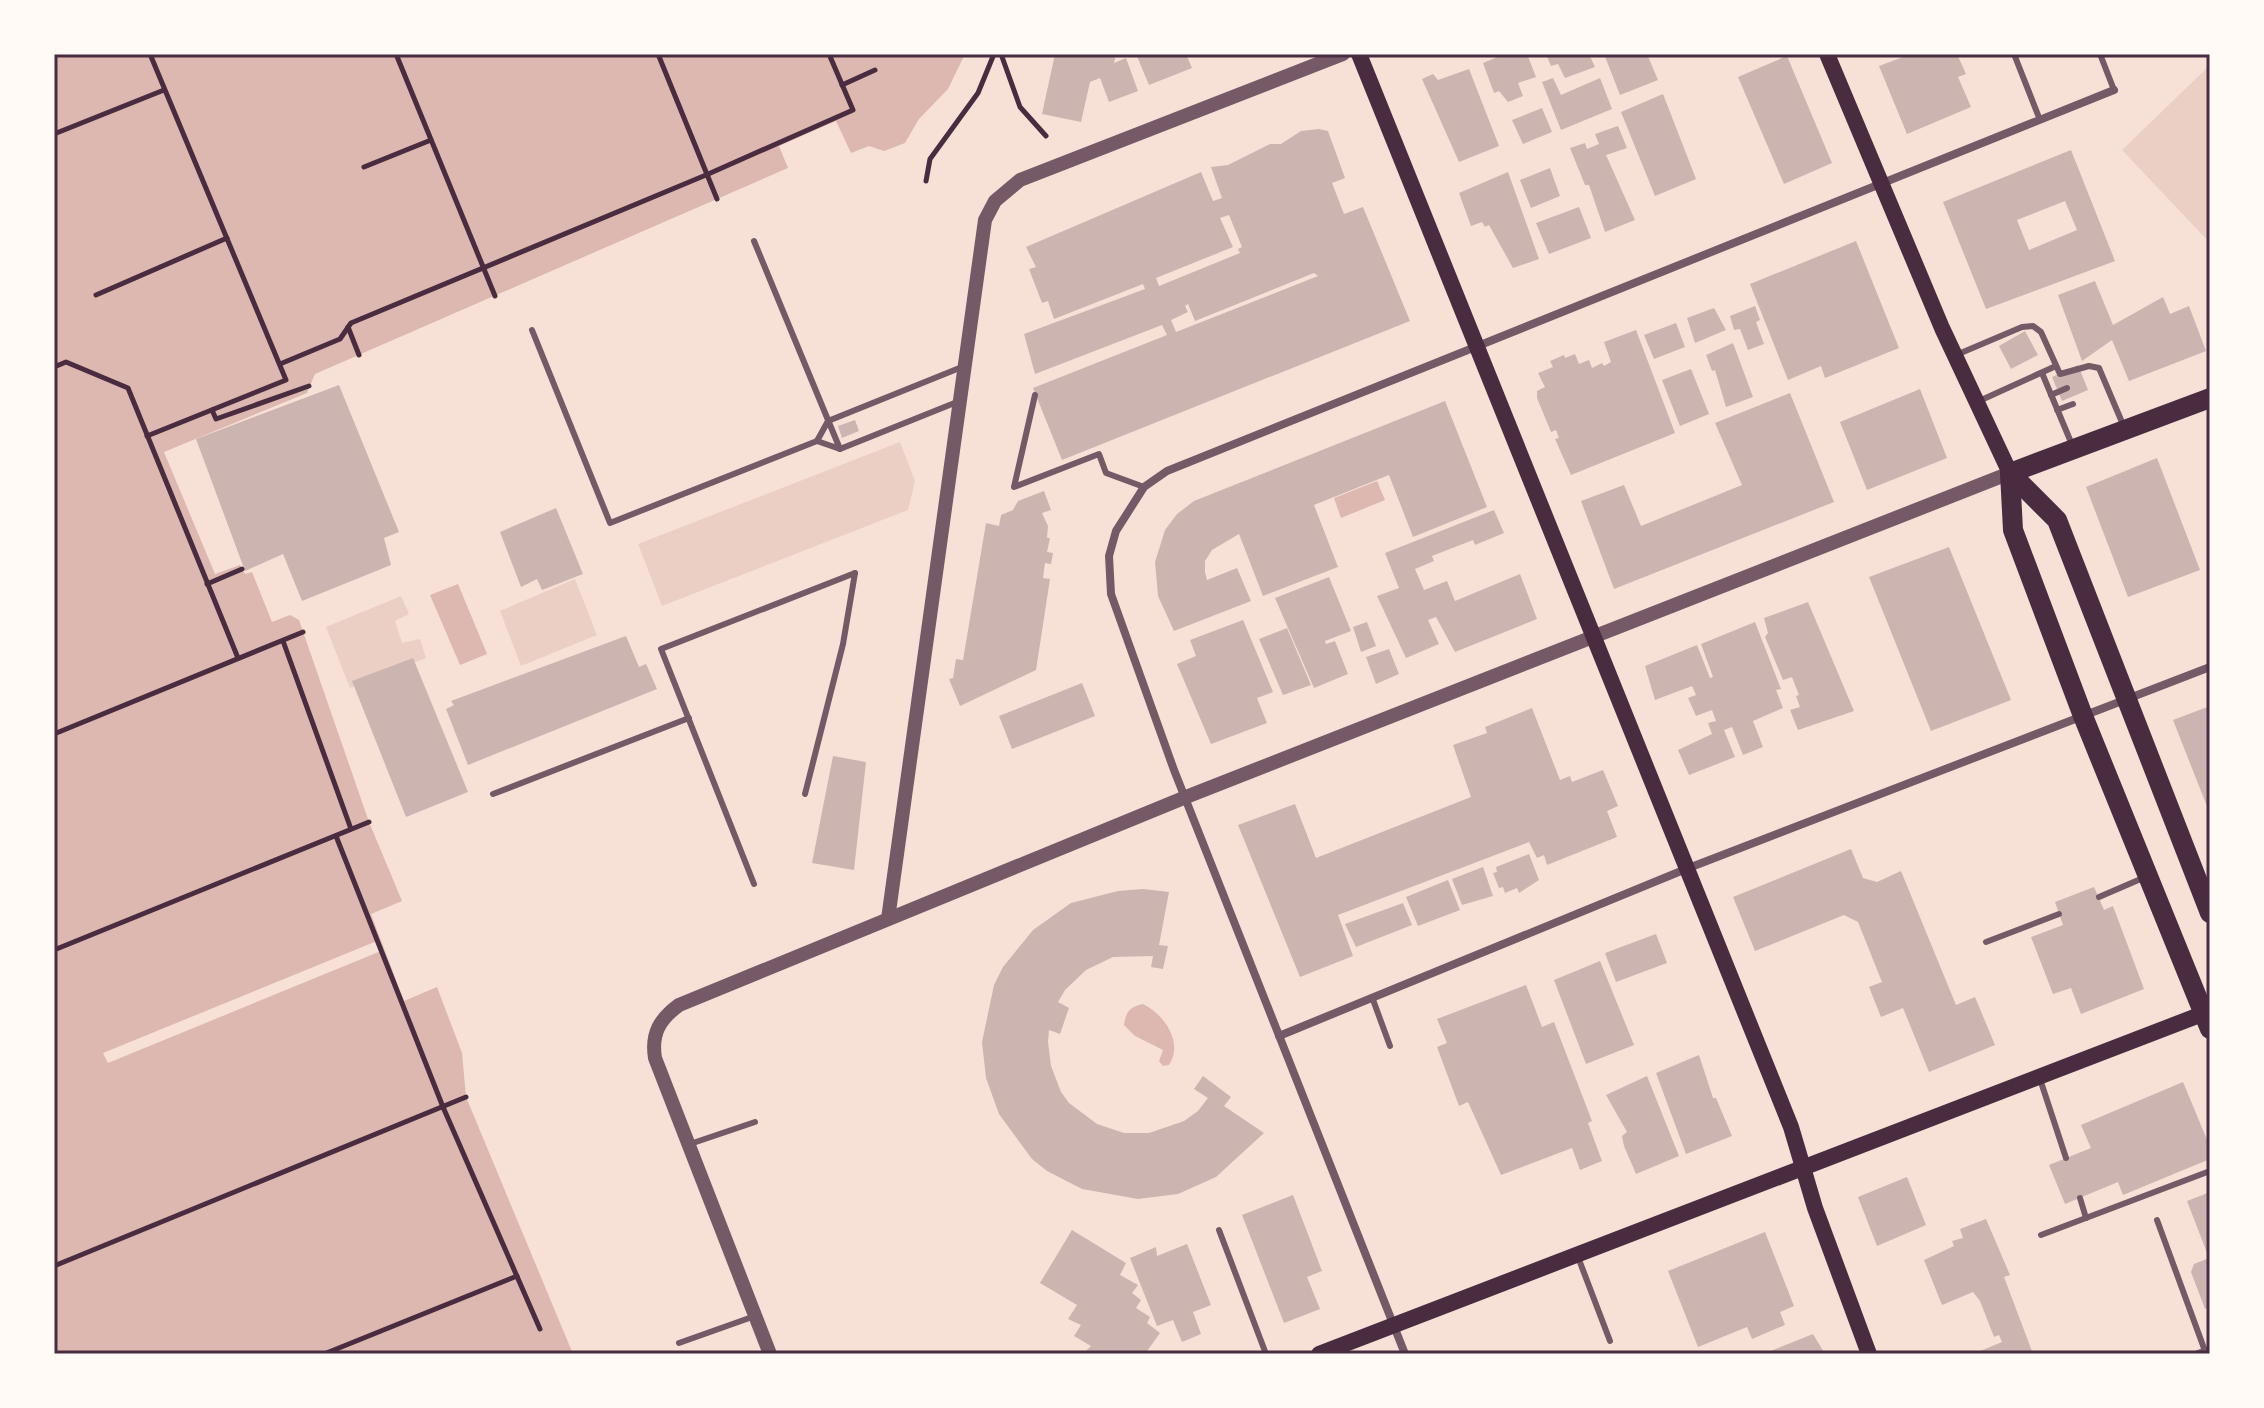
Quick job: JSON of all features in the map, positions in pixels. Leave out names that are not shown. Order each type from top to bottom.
[{"type":"main road","points":[[1359,54],[1791,1127],[1801,1168],[1869,1354]]},
{"type":"main road","points":[[1827,54],[1954,356],[2010,473],[2057,520],[2210,913]]},
{"type":"main road","points":[[2010,473],[2210,398]]},
{"type":"main road","points":[[1319,1354],[2039,1076],[2208,1018],[2083,716],[2013,530],[2010,473]]},
{"type":"street","points":[[888,919],[957,402],[985,220],[995,201],[1020,180],[1343,54]]},
{"type":"street","points":[[1405,1354],[1186,797],[1111,594],[1109,556],[1116,531],[1144,487],[1167,471],[2114,90]]},
{"type":"street","points":[[770,1354],[655,1058],[655,1035],[665,1016],[692,998],[1186,797],[2010,473]]},
{"type":"street","points":[[1279,1036],[1686,869],[2210,667]]},
{"type":"lane","points":[[2014,54],[2040,120]]},
{"type":"lane","points":[[2100,54],[2114,90]]},
{"type":"lane","points":[[754,241],[840,449]]},
{"type":"lane","points":[[1954,356],[2029,325],[2041,332],[2062,375],[2093,366],[2102,373],[2125,430]]},
{"type":"lane","points":[[532,330],[610,523],[817,441],[828,421],[962,367]]},
{"type":"lane","points":[[1976,402],[2056,366]]},
{"type":"lane","points":[[2042,373],[2074,450]]},
{"type":"lane","points":[[2092,377],[2102,373]]},
{"type":"lane","points":[[2051,395],[2067,388]]},
{"type":"lane","points":[[2099,393],[2109,389]]},
{"type":"lane","points":[[1035,395],[1014,487],[1099,454],[1106,473],[1144,487]]},
{"type":"lane","points":[[817,441],[840,449],[957,402]]},
{"type":"lane","points":[[2057,410],[2073,404]]},
{"type":"lane","points":[[754,884],[661,649],[855,573],[843,644],[805,794]]},
{"type":"lane","points":[[493,794],[689,718]]},
{"type":"lane","points":[[2099,897],[2148,876]]},
{"type":"lane","points":[[1986,942],[2059,914]]},
{"type":"lane","points":[[1372,997],[1390,1046]]},
{"type":"lane","points":[[2039,1076],[2066,1158]]},
{"type":"lane","points":[[688,1144],[755,1122]]},
{"type":"lane","points":[[2041,1235],[2210,1171]]},
{"type":"lane","points":[[2080,1198],[2086,1218]]},
{"type":"lane","points":[[2157,1220],[2204,1352]]},
{"type":"lane","points":[[1219,1230],[1266,1354]]},
{"type":"lane","points":[[1576,1253],[1610,1341]]},
{"type":"lane","points":[[679,1343],[755,1316]]},
{"type":"path","points":[[147,436],[286,380],[150,54]]},
{"type":"path","points":[[396,54],[495,296]]},
{"type":"path","points":[[658,54],[717,199]]},
{"type":"path","points":[[280,364],[340,339],[348,327],[853,110],[829,54]]},
{"type":"path","points":[[926,181],[930,159],[978,93],[994,54]]},
{"type":"path","points":[[1001,54],[1020,107],[1046,136]]},
{"type":"path","points":[[842,85],[875,70]]},
{"type":"path","points":[[54,134],[164,90]]},
{"type":"path","points":[[364,167],[431,140]]},
{"type":"path","points":[[96,295],[227,238]]},
{"type":"path","points":[[348,327],[359,355]]},
{"type":"path","points":[[54,367],[66,362],[128,388],[238,658]]},
{"type":"path","points":[[212,410],[216,419],[309,386]]},
{"type":"path","points":[[207,584],[242,569]]},
{"type":"path","points":[[54,734],[303,632]]},
{"type":"path","points":[[283,641],[351,829]]},
{"type":"path","points":[[54,950],[369,822]]},
{"type":"path","points":[[336,836],[443,1107],[540,1329]]},
{"type":"path","points":[[54,1266],[466,1097]]},
{"type":"path","points":[[324,1354],[517,1276]]},
{"type":"shaded area","points":[[54,54],[965,54],[948,89],[919,119],[905,143],[884,151],[869,146],[851,153],[836,121],[779,146],[788,168],[315,374],[307,393],[164,452],[215,574],[240,565],[245,574],[252,572],[272,622],[290,615],[299,620],[369,822],[402,901],[371,914],[404,1001],[437,987],[462,1053],[466,1097],[573,1354],[54,1354]]},
{"type":"shaded area","points":[[2210,65],[2210,243],[2122,150]]},
{"type":"shaded area","points":[[900,442],[915,481],[908,510],[662,606],[638,544]]},
{"type":"shaded area","points":[[1377,481],[1385,500],[1341,518],[1334,498]]},
{"type":"shaded area","points":[[575,579],[597,635],[521,666],[500,611]]},
{"type":"shaded area","points":[[458,584],[487,654],[460,665],[430,595]]},
{"type":"shaded area","points":[[401,596],[409,614],[395,621],[402,643],[420,639],[426,658],[350,688],[326,627]]},
{"type":"shaded area","points":[[1143,1004],[1158,1015],[1170,1030],[1174,1048],[1169,1065],[1163,1066],[1159,1061],[1163,1050],[1135,1036],[1124,1025],[1129,1011]]},
{"type":"pier","points":[[377,941],[381,951],[108,1063],[103,1053]]},
{"type":"building","points":[[1055,54],[1116,54],[1114,63],[1126,58],[1138,91],[1109,102],[1100,78],[1090,82],[1081,122],[1042,114]]},
{"type":"building","points":[[1136,54],[1186,54],[1192,68],[1149,85]]},
{"type":"building","points":[[1505,54],[1527,54],[1536,77],[1518,83],[1523,96],[1508,102],[1499,91],[1494,93],[1483,63]]},
{"type":"building","points":[[1546,54],[1589,54],[1595,67],[1565,78],[1558,64],[1551,66]]},
{"type":"building","points":[[1604,54],[1647,54],[1658,80],[1620,95]]},
{"type":"building","points":[[1911,54],[1957,54],[1966,74],[1958,77],[1971,107],[1907,134],[1879,66]]},
{"type":"building","points":[[1787,56],[1832,163],[1784,184],[1738,77]]},
{"type":"building","points":[[1469,69],[1499,146],[1459,162],[1422,79],[1433,74],[1438,80]]},
{"type":"building","points":[[1553,78],[1561,95],[1600,78],[1612,109],[1561,130],[1542,82]]},
{"type":"building","points":[[1663,94],[1696,179],[1655,196],[1621,112]]},
{"type":"building","points":[[1542,108],[1552,132],[1523,144],[1512,120]]},
{"type":"building","points":[[1618,126],[1627,148],[1606,155],[1635,220],[1605,232],[1589,185],[1585,185],[1570,148],[1585,143],[1587,149],[1599,144],[1595,134]]},
{"type":"building","points":[[1301,131],[1328,131],[1345,178],[1332,183],[1344,214],[1363,207],[1410,321],[1062,460],[1033,388],[1167,335],[1162,325],[1035,374],[1024,334],[1145,289],[1143,284],[1054,319],[1048,301],[1042,303],[1029,269],[1036,267],[1026,247],[1201,172],[1213,201],[1222,198],[1211,167],[1228,165],[1270,144],[1281,144]],"holes":[[[1229,215],[1242,247],[1238,249],[1240,253],[1159,286],[1156,278],[1233,247],[1220,218]],[[1314,273],[1318,276],[1176,332],[1171,320],[1188,312],[1185,306],[1188,304],[1195,321]]]},
{"type":"building","points":[[2071,150],[2115,261],[1986,309],[1943,202]],"holes":[[[2065,201],[2077,230],[2029,250],[2017,220]]]},
{"type":"building","points":[[1550,168],[1560,196],[1531,208],[1520,180]]},
{"type":"building","points":[[1508,172],[1539,259],[1513,268],[1489,225],[1485,227],[1482,222],[1471,226],[1459,193]]},
{"type":"building","points":[[1579,207],[1591,238],[1549,254],[1536,223]]},
{"type":"building","points":[[1856,241],[1899,348],[1825,378],[1821,366],[1788,380],[1750,284]]},
{"type":"building","points":[[2095,281],[2113,325],[2163,297],[2170,314],[2189,306],[2206,351],[2129,381],[2112,340],[2082,361],[2058,295]]},
{"type":"building","points":[[1755,306],[1760,320],[1756,322],[1764,344],[1748,350],[1740,329],[1734,330],[1730,316]]},
{"type":"building","points":[[1714,308],[1726,330],[1695,343],[1687,318]]},
{"type":"building","points":[[1676,323],[1685,347],[1654,359],[1644,335]]},
{"type":"building","points":[[1636,330],[1675,433],[1571,475],[1555,439],[1559,438],[1556,430],[1551,432],[1537,398],[1537,391],[1545,387],[1538,373],[1553,367],[1550,361],[1564,355],[1565,358],[1575,354],[1579,364],[1589,360],[1592,368],[1602,363],[1604,366],[1611,362],[1604,342]]},
{"type":"building","points":[[2025,331],[2038,355],[2011,369],[1999,346]]},
{"type":"building","points":[[1733,343],[1753,397],[1726,407],[1715,370],[1712,371],[1706,355]]},
{"type":"building","points":[[2078,365],[2088,390],[2062,401],[2052,377]]},
{"type":"building","points":[[1691,369],[1709,414],[1680,426],[1662,380]]},
{"type":"building","points":[[339,385],[399,532],[384,538],[391,565],[302,601],[283,554],[245,571],[196,439]]},
{"type":"building","points":[[1920,389],[1947,458],[1867,490],[1840,422]]},
{"type":"building","points":[[1790,393],[1834,502],[1614,589],[1581,501],[1624,485],[1641,526],[1742,485],[1715,423]]},
{"type":"building","points":[[1445,401],[1487,507],[1413,537],[1389,475],[1314,505],[1338,567],[1263,596],[1239,534],[1212,550],[1205,561],[1205,572],[1207,580],[1237,568],[1251,601],[1174,631],[1158,596],[1155,562],[1165,530],[1177,514],[1194,501]]},
{"type":"building","points":[[855,420],[859,431],[842,438],[838,426]]},
{"type":"building","points":[[2157,458],[2200,570],[2128,597],[2086,487]]},
{"type":"building","points":[[1044,491],[1051,510],[1042,513],[1048,526],[1047,538],[1050,538],[1047,552],[1053,553],[1051,564],[1045,563],[1043,578],[1050,579],[1036,670],[960,706],[949,679],[953,678],[956,659],[963,660],[986,523],[999,526],[1001,515],[1013,510],[1018,501]]},
{"type":"building","points":[[556,508],[583,574],[542,590],[537,579],[521,587],[500,532]]},
{"type":"building","points":[[1494,510],[1504,533],[1475,545],[1473,540],[1432,556],[1434,561],[1415,569],[1424,590],[1447,581],[1455,601],[1520,574],[1537,619],[1455,652],[1436,617],[1428,620],[1439,644],[1406,658],[1377,596],[1399,588],[1385,553]]},
{"type":"building","points":[[1949,547],[2011,700],[1931,731],[1869,577]]},
{"type":"building","points":[[1329,577],[1351,631],[1325,641],[1326,644],[1335,641],[1348,674],[1314,688],[1275,598]]},
{"type":"building","points":[[1808,602],[1854,711],[1798,730],[1790,710],[1800,707],[1796,696],[1799,695],[1792,677],[1783,680],[1765,637],[1768,633],[1764,618]]},
{"type":"building","points":[[1243,620],[1273,692],[1257,698],[1267,723],[1211,744],[1177,664],[1196,656],[1190,640]]},
{"type":"building","points":[[1367,622],[1376,646],[1361,652],[1353,627]]},
{"type":"building","points":[[1755,622],[1781,689],[1776,690],[1783,708],[1753,721],[1763,747],[1743,755],[1732,727],[1724,730],[1735,757],[1689,775],[1678,750],[1712,734],[1708,723],[1716,721],[1712,710],[1696,716],[1688,698],[1696,695],[1692,686],[1655,700],[1645,666],[1697,645],[1710,678],[1713,677],[1701,644]]},
{"type":"building","points":[[1287,628],[1311,685],[1283,695],[1259,639]]},
{"type":"building","points":[[626,636],[639,667],[646,664],[657,689],[468,765],[446,709],[454,705],[451,701]]},
{"type":"building","points":[[1389,649],[1399,674],[1376,684],[1366,657]]},
{"type":"building","points":[[413,658],[468,792],[406,817],[352,681]]},
{"type":"building","points":[[1082,683],[1095,716],[1012,749],[999,716]]},
{"type":"building","points":[[2210,706],[2210,814],[2173,720]]},
{"type":"building","points":[[1532,708],[1560,780],[1570,776],[1572,782],[1603,770],[1618,806],[1607,811],[1617,837],[1547,865],[1544,855],[1537,858],[1529,842],[1338,915],[1353,956],[1300,977],[1238,825],[1295,804],[1316,858],[1471,797],[1453,745],[1487,733],[1485,727]]},
{"type":"building","points":[[833,756],[866,762],[854,870],[812,863]]},
{"type":"building","points":[[1851,849],[1863,878],[1877,882],[1901,871],[1956,1005],[1975,997],[1995,1045],[1929,1072],[1903,1008],[1881,1017],[1869,987],[1882,982],[1858,922],[1844,915],[1755,951],[1733,897]]},
{"type":"building","points":[[1529,854],[1539,880],[1519,893],[1517,888],[1505,893],[1503,887],[1499,888],[1493,873],[1497,872],[1496,867]]},
{"type":"building","points":[[1483,867],[1493,896],[1462,905],[1452,879]]},
{"type":"building","points":[[1448,880],[1460,910],[1418,926],[1406,897]]},
{"type":"building","points":[[2094,887],[2104,910],[2113,906],[2144,989],[2081,1014],[2071,988],[2053,994],[2031,937],[2063,925],[2055,902]]},
{"type":"building","points":[[1143,889],[1169,892],[1159,945],[1168,946],[1163,969],[1151,967],[1153,956],[1113,957],[1086,970],[1065,990],[1058,1002],[1069,1008],[1060,1034],[1049,1030],[1048,1042],[1051,1066],[1061,1092],[1069,1103],[1097,1124],[1124,1133],[1149,1133],[1184,1121],[1198,1111],[1208,1098],[1194,1089],[1203,1076],[1231,1097],[1224,1106],[1264,1133],[1216,1177],[1178,1194],[1138,1199],[1082,1189],[1047,1171],[1032,1159],[999,1114],[986,1078],[982,1042],[994,985],[1003,967],[1033,930],[1071,903],[1118,891]]},
{"type":"building","points":[[1403,903],[1412,925],[1356,947],[1345,924]]},
{"type":"building","points":[[1656,934],[1667,963],[1616,982],[1605,953]]},
{"type":"building","points":[[1600,961],[1634,1045],[1586,1064],[1554,980]]},
{"type":"building","points":[[1526,985],[1542,1027],[1554,1022],[1592,1121],[1588,1123],[1602,1161],[1580,1170],[1572,1148],[1501,1175],[1468,1102],[1459,1106],[1437,1047],[1447,1043],[1437,1019]]},
{"type":"building","points":[[1699,1055],[1713,1098],[1716,1098],[1732,1136],[1686,1154],[1656,1073]]},
{"type":"building","points":[[1647,1076],[1679,1156],[1636,1174],[1624,1146],[1622,1136],[1627,1132],[1606,1095]]},
{"type":"building","points":[[2183,1082],[2210,1147],[2210,1159],[2123,1195],[2118,1182],[2065,1204],[2049,1165],[2091,1148],[2081,1125]]},
{"type":"building","points":[[1907,1177],[1926,1225],[1877,1246],[1858,1197]]},
{"type":"building","points":[[2210,1192],[2210,1308],[2205,1309],[2191,1272],[2194,1264],[2209,1258],[2187,1201]]},
{"type":"building","points":[[1293,1195],[1322,1271],[1307,1277],[1320,1309],[1284,1323],[1242,1215]]},
{"type":"building","points":[[1986,1219],[2010,1275],[2004,1277],[2033,1354],[1973,1354],[2002,1342],[1999,1335],[1994,1337],[1980,1301],[1973,1292],[1942,1305],[1924,1260],[1954,1246],[1952,1241],[1963,1238],[1960,1229]]},
{"type":"building","points":[[1072,1230],[1126,1263],[1120,1275],[1138,1285],[1132,1293],[1141,1300],[1136,1308],[1150,1317],[1147,1323],[1160,1333],[1145,1354],[1086,1351],[1091,1346],[1074,1336],[1081,1325],[1068,1319],[1077,1305],[1040,1283]]},
{"type":"building","points":[[1765,1232],[1794,1306],[1780,1312],[1785,1325],[1752,1339],[1747,1327],[1698,1347],[1668,1271]]},
{"type":"building","points":[[1187,1244],[1211,1305],[1193,1312],[1201,1334],[1182,1342],[1173,1320],[1157,1326],[1130,1258],[1156,1247],[1157,1256]]},
{"type":"building","points":[[1813,1334],[1825,1354],[1763,1354]]}]
